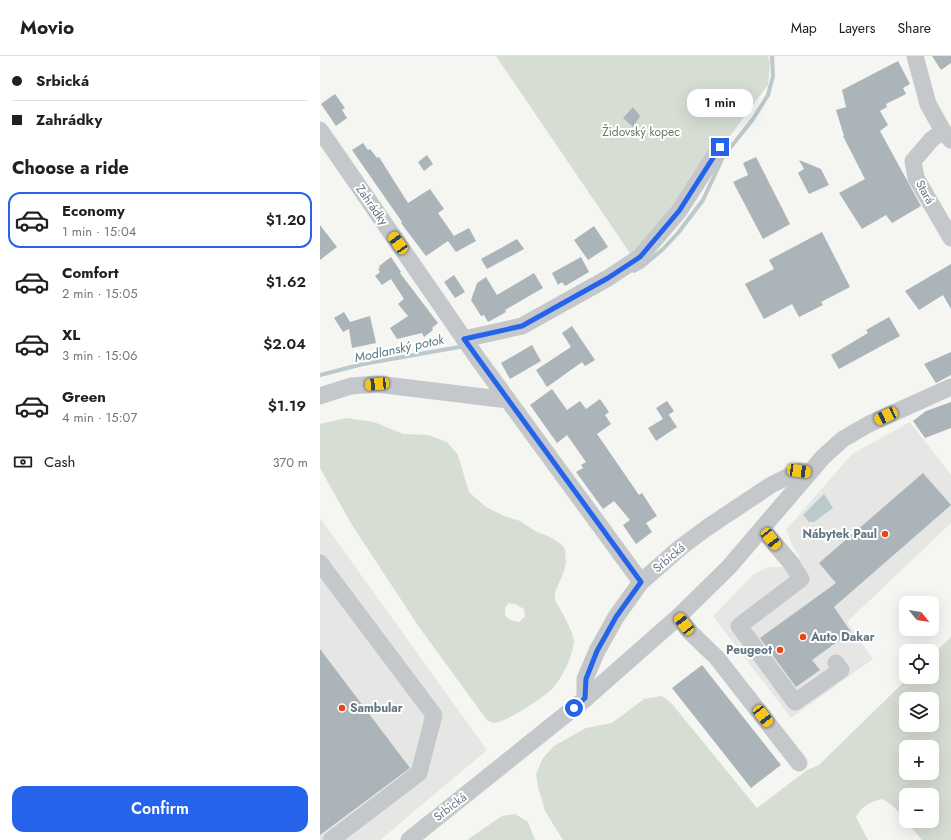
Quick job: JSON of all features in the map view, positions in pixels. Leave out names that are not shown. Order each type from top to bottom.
[{"type":"street","points":[[915,56],[928,104],[947,135]]},
{"type":"street","name":"Zahrádky","points":[[320,130],[478,359],[641,582]]},
{"type":"street","name":"Stará","points":[[947,135],[932,140],[913,161],[916,178],[951,238]]},
{"type":"street","points":[[464,339],[522,326],[608,278],[640,257],[679,211],[720,147]]},
{"type":"street","points":[[320,396],[352,386],[377,384],[508,400]]},
{"type":"street","name":"Srbická","points":[[409,840],[585,698],[678,617],[724,573],[834,446],[855,432],[951,387]]},
{"type":"street","name":"Srbická","points":[[585,698],[586,679],[597,651],[616,617],[641,582],[681,547],[771,484],[799,471],[810,472]]},
{"type":"street","points":[[762,529],[791,563],[800,579],[739,626],[795,702],[841,670],[836,663]]},
{"type":"street","points":[[320,563],[434,715],[419,773],[335,839]]},
{"type":"street","points":[[678,617],[690,632],[717,658],[799,763]]},
{"type":"shaded area","points":[[910,422],[951,475],[951,523],[847,622],[873,659],[791,718],[713,616],[754,574],[768,567],[785,567],[800,557],[793,547],[786,530],[852,454]]},
{"type":"shaded area","points":[[824,494],[833,508],[814,522],[809,522],[803,515]]},
{"type":"shaded area","points":[[320,518],[487,750],[380,840],[320,840]]},
{"type":"green space","name":"Židovský kopec","points":[[496,56],[768,56],[770,62],[768,85],[636,262]]},
{"type":"green space","points":[[346,418],[374,422],[403,434],[428,435],[447,442],[458,455],[469,492],[486,507],[504,516],[520,521],[535,531],[552,538],[562,545],[565,549],[566,563],[555,592],[555,600],[569,627],[574,642],[563,673],[548,693],[507,719],[492,723],[486,719],[419,627],[352,525],[320,468],[320,424]],"holes":[[[509,603],[515,604],[524,609],[525,616],[519,622],[510,620],[505,615],[505,608]]]},
{"type":"green space","points":[[951,637],[951,840],[922,840],[912,828],[939,828],[939,788],[899,788],[899,813],[883,799],[867,805],[856,817],[868,840],[563,840],[545,811],[536,774],[543,758],[554,746],[586,728],[612,723],[644,699],[661,696],[672,704],[757,808],[807,770],[819,765],[902,684],[939,684],[939,648]]},
{"type":"green space","points":[[515,814],[528,822],[535,840],[467,840],[502,816]]},
{"type":"building","points":[[932,56],[951,56],[951,63],[941,70]]},
{"type":"building","points":[[898,61],[910,84],[903,88],[906,94],[886,104],[887,107],[880,111],[888,125],[880,131],[921,206],[892,223],[886,215],[862,229],[839,193],[865,179],[843,136],[836,110],[846,107],[842,90]]},
{"type":"building","points":[[335,94],[345,108],[342,110],[347,118],[336,126],[321,104]]},
{"type":"building","points":[[633,107],[640,116],[633,127],[623,118]]},
{"type":"building","points":[[363,143],[377,158],[379,157],[408,203],[430,189],[444,209],[438,213],[454,236],[469,228],[476,241],[456,252],[448,241],[426,256],[401,223],[402,222],[352,150]]},
{"type":"building","points":[[427,155],[433,164],[424,171],[418,162]]},
{"type":"building","points":[[756,157],[790,224],[763,239],[733,182],[748,175],[743,163]]},
{"type":"building","points":[[799,160],[821,169],[829,185],[809,194],[798,173],[804,169]]},
{"type":"building","points":[[320,225],[337,247],[320,260]]},
{"type":"building","points":[[594,226],[608,247],[588,260],[574,240]]},
{"type":"building","points":[[822,232],[850,287],[821,302],[823,305],[799,317],[792,304],[764,319],[745,284],[774,269],[769,260]]},
{"type":"building","points":[[517,239],[524,249],[487,269],[481,259]]},
{"type":"building","points":[[391,257],[401,272],[400,273],[438,323],[432,328],[433,330],[424,337],[422,333],[397,339],[390,328],[408,316],[398,304],[404,299],[391,279],[382,285],[375,276],[380,272],[378,269],[380,268],[379,266]]},
{"type":"building","points":[[581,257],[589,272],[565,286],[562,282],[558,285],[552,273]]},
{"type":"building","points":[[951,264],[951,309],[943,295],[919,310],[905,291]]},
{"type":"building","points":[[534,273],[543,288],[505,310],[506,312],[488,322],[484,315],[481,316],[471,300],[477,283],[486,277],[497,295]]},
{"type":"building","points":[[454,275],[465,292],[455,298],[444,282]]},
{"type":"building","points":[[344,312],[350,322],[370,316],[376,343],[352,348],[349,329],[343,332],[334,318]]},
{"type":"building","points":[[889,317],[900,336],[839,369],[831,355],[868,333],[866,330]]},
{"type":"building","points":[[572,326],[595,360],[585,366],[582,362],[547,387],[536,370],[571,347],[562,333]]},
{"type":"building","points":[[532,345],[541,361],[510,379],[501,363]]},
{"type":"building","points":[[951,352],[951,375],[936,383],[924,364]]},
{"type":"building","points":[[552,389],[567,410],[580,401],[586,409],[600,399],[609,412],[605,415],[611,424],[597,434],[639,495],[642,493],[657,516],[646,523],[652,532],[636,544],[623,525],[630,520],[614,501],[603,509],[576,472],[583,468],[581,465],[586,462],[567,435],[557,443],[530,405]]},
{"type":"building","points":[[667,401],[674,411],[667,416],[669,415],[677,427],[656,441],[648,428],[663,419],[656,408]]},
{"type":"building","points":[[951,402],[951,428],[925,438],[913,421],[926,411]]},
{"type":"building","points":[[923,473],[951,505],[834,607],[851,632],[812,660],[820,670],[796,687],[760,638],[836,583],[819,563]]},
{"type":"building","name":"Sambular","points":[[320,649],[410,768],[320,835]]},
{"type":"building","points":[[702,665],[781,765],[751,788],[672,688]]},
{"type":"waterway","name":"Modlanský potok","points":[[634,271],[643,266],[663,249],[678,233],[703,200],[723,157],[753,119],[768,95],[773,76],[772,56]]},
{"type":"waterway","name":"Modlanský potok","points":[[320,375],[363,364],[465,346]]},
{"type":"place","name":"Nábytek Paul","points":[[885,534]]},
{"type":"place","name":"Auto Dakar","points":[[803,637]]},
{"type":"place","name":"Peugeot","points":[[780,650]]},
{"type":"place","name":"Sambular","points":[[342,708]]},
{"type":"route","points":[[574,708],[585,698],[586,679],[597,651],[616,617],[641,582],[464,339],[522,326],[608,278],[640,257],[679,211],[720,147]]}]
